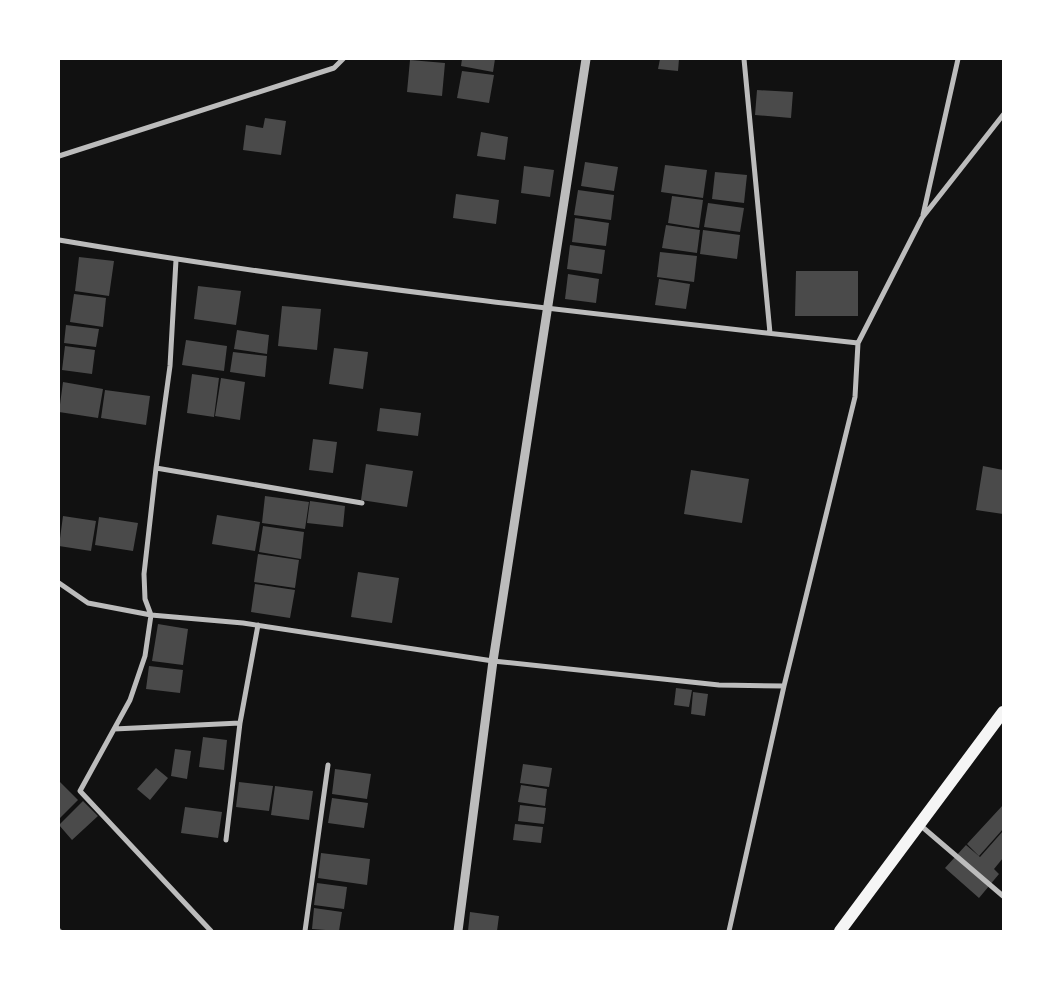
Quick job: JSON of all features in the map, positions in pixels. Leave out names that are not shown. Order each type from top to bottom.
[{"type":"main road","points":[[840,931],[1003,712]]},
{"type":"street","points":[[59,156],[334,68],[343,59]]},
{"type":"street","points":[[458,931],[493,661],[586,59]]},
{"type":"street","points":[[744,59],[770,333]]},
{"type":"street","points":[[922,218],[958,59]]},
{"type":"street","points":[[729,931],[784,686],[855,397],[858,343],[922,218],[1003,115]]},
{"type":"street","points":[[59,240],[176,260],[548,308],[858,343]]},
{"type":"street","points":[[176,260],[170,366],[144,574],[145,599],[151,615],[145,656],[130,700],[80,791],[211,931]]},
{"type":"street","points":[[156,468],[362,503]]},
{"type":"street","points":[[59,583],[88,603],[151,615],[258,625],[493,661],[719,685],[784,686]]},
{"type":"street","points":[[226,840],[240,723],[258,625]]},
{"type":"street","points":[[114,729],[240,723]]},
{"type":"street","points":[[305,931],[328,765]]},
{"type":"street","points":[[920,826],[1003,896]]},
{"type":"building","points":[[462,59],[495,59],[493,72],[461,66]]},
{"type":"building","points":[[660,59],[679,59],[678,71],[658,69]]},
{"type":"building","points":[[410,60],[445,63],[442,96],[407,92]]},
{"type":"building","points":[[462,71],[494,75],[489,103],[457,98]]},
{"type":"building","points":[[757,90],[793,92],[791,118],[755,115]]},
{"type":"building","points":[[265,118],[286,121],[281,155],[243,150],[246,125],[263,128]]},
{"type":"building","points":[[481,132],[508,137],[505,160],[477,156]]},
{"type":"building","points":[[585,162],[618,167],[614,191],[581,186]]},
{"type":"building","points":[[665,165],[707,170],[703,198],[661,192]]},
{"type":"building","points":[[524,166],[554,170],[550,197],[521,193]]},
{"type":"building","points":[[715,172],[747,175],[744,203],[712,199]]},
{"type":"building","points":[[578,190],[614,195],[611,220],[574,215]]},
{"type":"building","points":[[456,194],[499,200],[496,224],[453,218]]},
{"type":"building","points":[[672,196],[703,200],[699,228],[668,223]]},
{"type":"building","points":[[708,203],[744,208],[740,232],[704,227]]},
{"type":"building","points":[[575,218],[609,223],[606,246],[572,242]]},
{"type":"building","points":[[666,225],[700,230],[697,253],[662,248]]},
{"type":"building","points":[[703,230],[740,235],[737,259],[700,254]]},
{"type":"building","points":[[570,245],[605,250],[602,274],[567,269]]},
{"type":"building","points":[[660,252],[697,256],[694,282],[657,277]]},
{"type":"building","points":[[79,257],[114,261],[109,296],[75,291]]},
{"type":"building","points":[[796,271],[858,271],[858,316],[795,316]]},
{"type":"building","points":[[568,274],[599,279],[596,303],[565,299]]},
{"type":"building","points":[[659,279],[690,284],[686,309],[655,305]]},
{"type":"building","points":[[198,286],[241,291],[236,325],[194,319]]},
{"type":"building","points":[[74,294],[106,298],[103,327],[70,322]]},
{"type":"building","points":[[282,306],[321,309],[317,350],[278,346]]},
{"type":"building","points":[[66,325],[99,329],[96,347],[64,343]]},
{"type":"building","points":[[237,330],[269,335],[267,354],[234,349]]},
{"type":"building","points":[[186,340],[227,346],[224,371],[182,365]]},
{"type":"building","points":[[65,346],[95,350],[92,374],[62,370]]},
{"type":"building","points":[[334,348],[368,352],[363,389],[329,384]]},
{"type":"building","points":[[233,352],[267,356],[265,377],[230,372]]},
{"type":"building","points":[[192,374],[219,378],[214,417],[187,413]]},
{"type":"building","points":[[221,378],[245,382],[240,420],[215,416]]},
{"type":"building","points":[[63,382],[103,389],[98,418],[59,412]]},
{"type":"building","points":[[105,390],[150,396],[146,425],[101,418]]},
{"type":"building","points":[[380,408],[421,413],[418,436],[377,431]]},
{"type":"building","points":[[313,439],[337,442],[333,473],[309,470]]},
{"type":"building","points":[[366,464],[413,471],[407,507],[361,500]]},
{"type":"building","points":[[983,466],[1003,470],[1003,514],[976,510]]},
{"type":"building","points":[[691,470],[749,479],[742,523],[684,514]]},
{"type":"building","points":[[265,496],[309,502],[305,529],[262,523]]},
{"type":"building","points":[[310,501],[345,506],[343,527],[307,523]]},
{"type":"building","points":[[217,515],[260,522],[255,551],[212,544]]},
{"type":"building","points":[[63,516],[96,521],[91,551],[59,546]]},
{"type":"building","points":[[99,517],[138,523],[133,551],[95,545]]},
{"type":"building","points":[[263,526],[304,532],[301,559],[259,552]]},
{"type":"building","points":[[258,554],[299,560],[295,588],[254,582]]},
{"type":"building","points":[[358,572],[399,578],[392,623],[351,617]]},
{"type":"building","points":[[255,584],[295,590],[290,618],[251,612]]},
{"type":"building","points":[[158,624],[188,629],[183,665],[152,661]]},
{"type":"building","points":[[149,666],[183,670],[180,693],[146,689]]},
{"type":"building","points":[[676,688],[692,690],[689,707],[674,705]]},
{"type":"building","points":[[693,692],[708,694],[705,716],[691,714]]},
{"type":"building","points":[[203,737],[227,740],[224,770],[199,767]]},
{"type":"building","points":[[175,749],[191,751],[187,779],[171,776]]},
{"type":"building","points":[[523,764],[552,768],[549,787],[520,783]]},
{"type":"building","points":[[156,768],[168,778],[150,800],[137,789]]},
{"type":"building","points":[[335,769],[371,774],[367,799],[332,794]]},
{"type":"building","points":[[239,782],[273,786],[269,811],[236,807]]},
{"type":"building","points":[[59,783],[78,800],[59,819]]},
{"type":"building","points":[[521,785],[547,789],[545,806],[518,802]]},
{"type":"building","points":[[275,786],[313,791],[309,820],[271,815]]},
{"type":"building","points":[[332,798],[368,803],[364,828],[328,823]]},
{"type":"building","points":[[83,801],[98,816],[72,840],[59,825]]},
{"type":"building","points":[[520,805],[546,808],[544,824],[518,821]]},
{"type":"building","points":[[1003,805],[1003,829],[979,856],[967,844]]},
{"type":"building","points":[[185,807],[222,812],[218,838],[181,833]]},
{"type":"building","points":[[515,824],[543,827],[541,843],[513,840]]},
{"type":"building","points":[[1003,831],[1003,858],[994,869],[999,874],[979,898],[945,868],[966,845],[980,857]]},
{"type":"building","points":[[321,853],[370,859],[367,885],[318,878]]},
{"type":"building","points":[[317,883],[347,887],[344,909],[314,905]]},
{"type":"building","points":[[314,908],[342,912],[339,931],[312,929]]},
{"type":"building","points":[[470,912],[499,916],[497,931],[468,931]]}]
